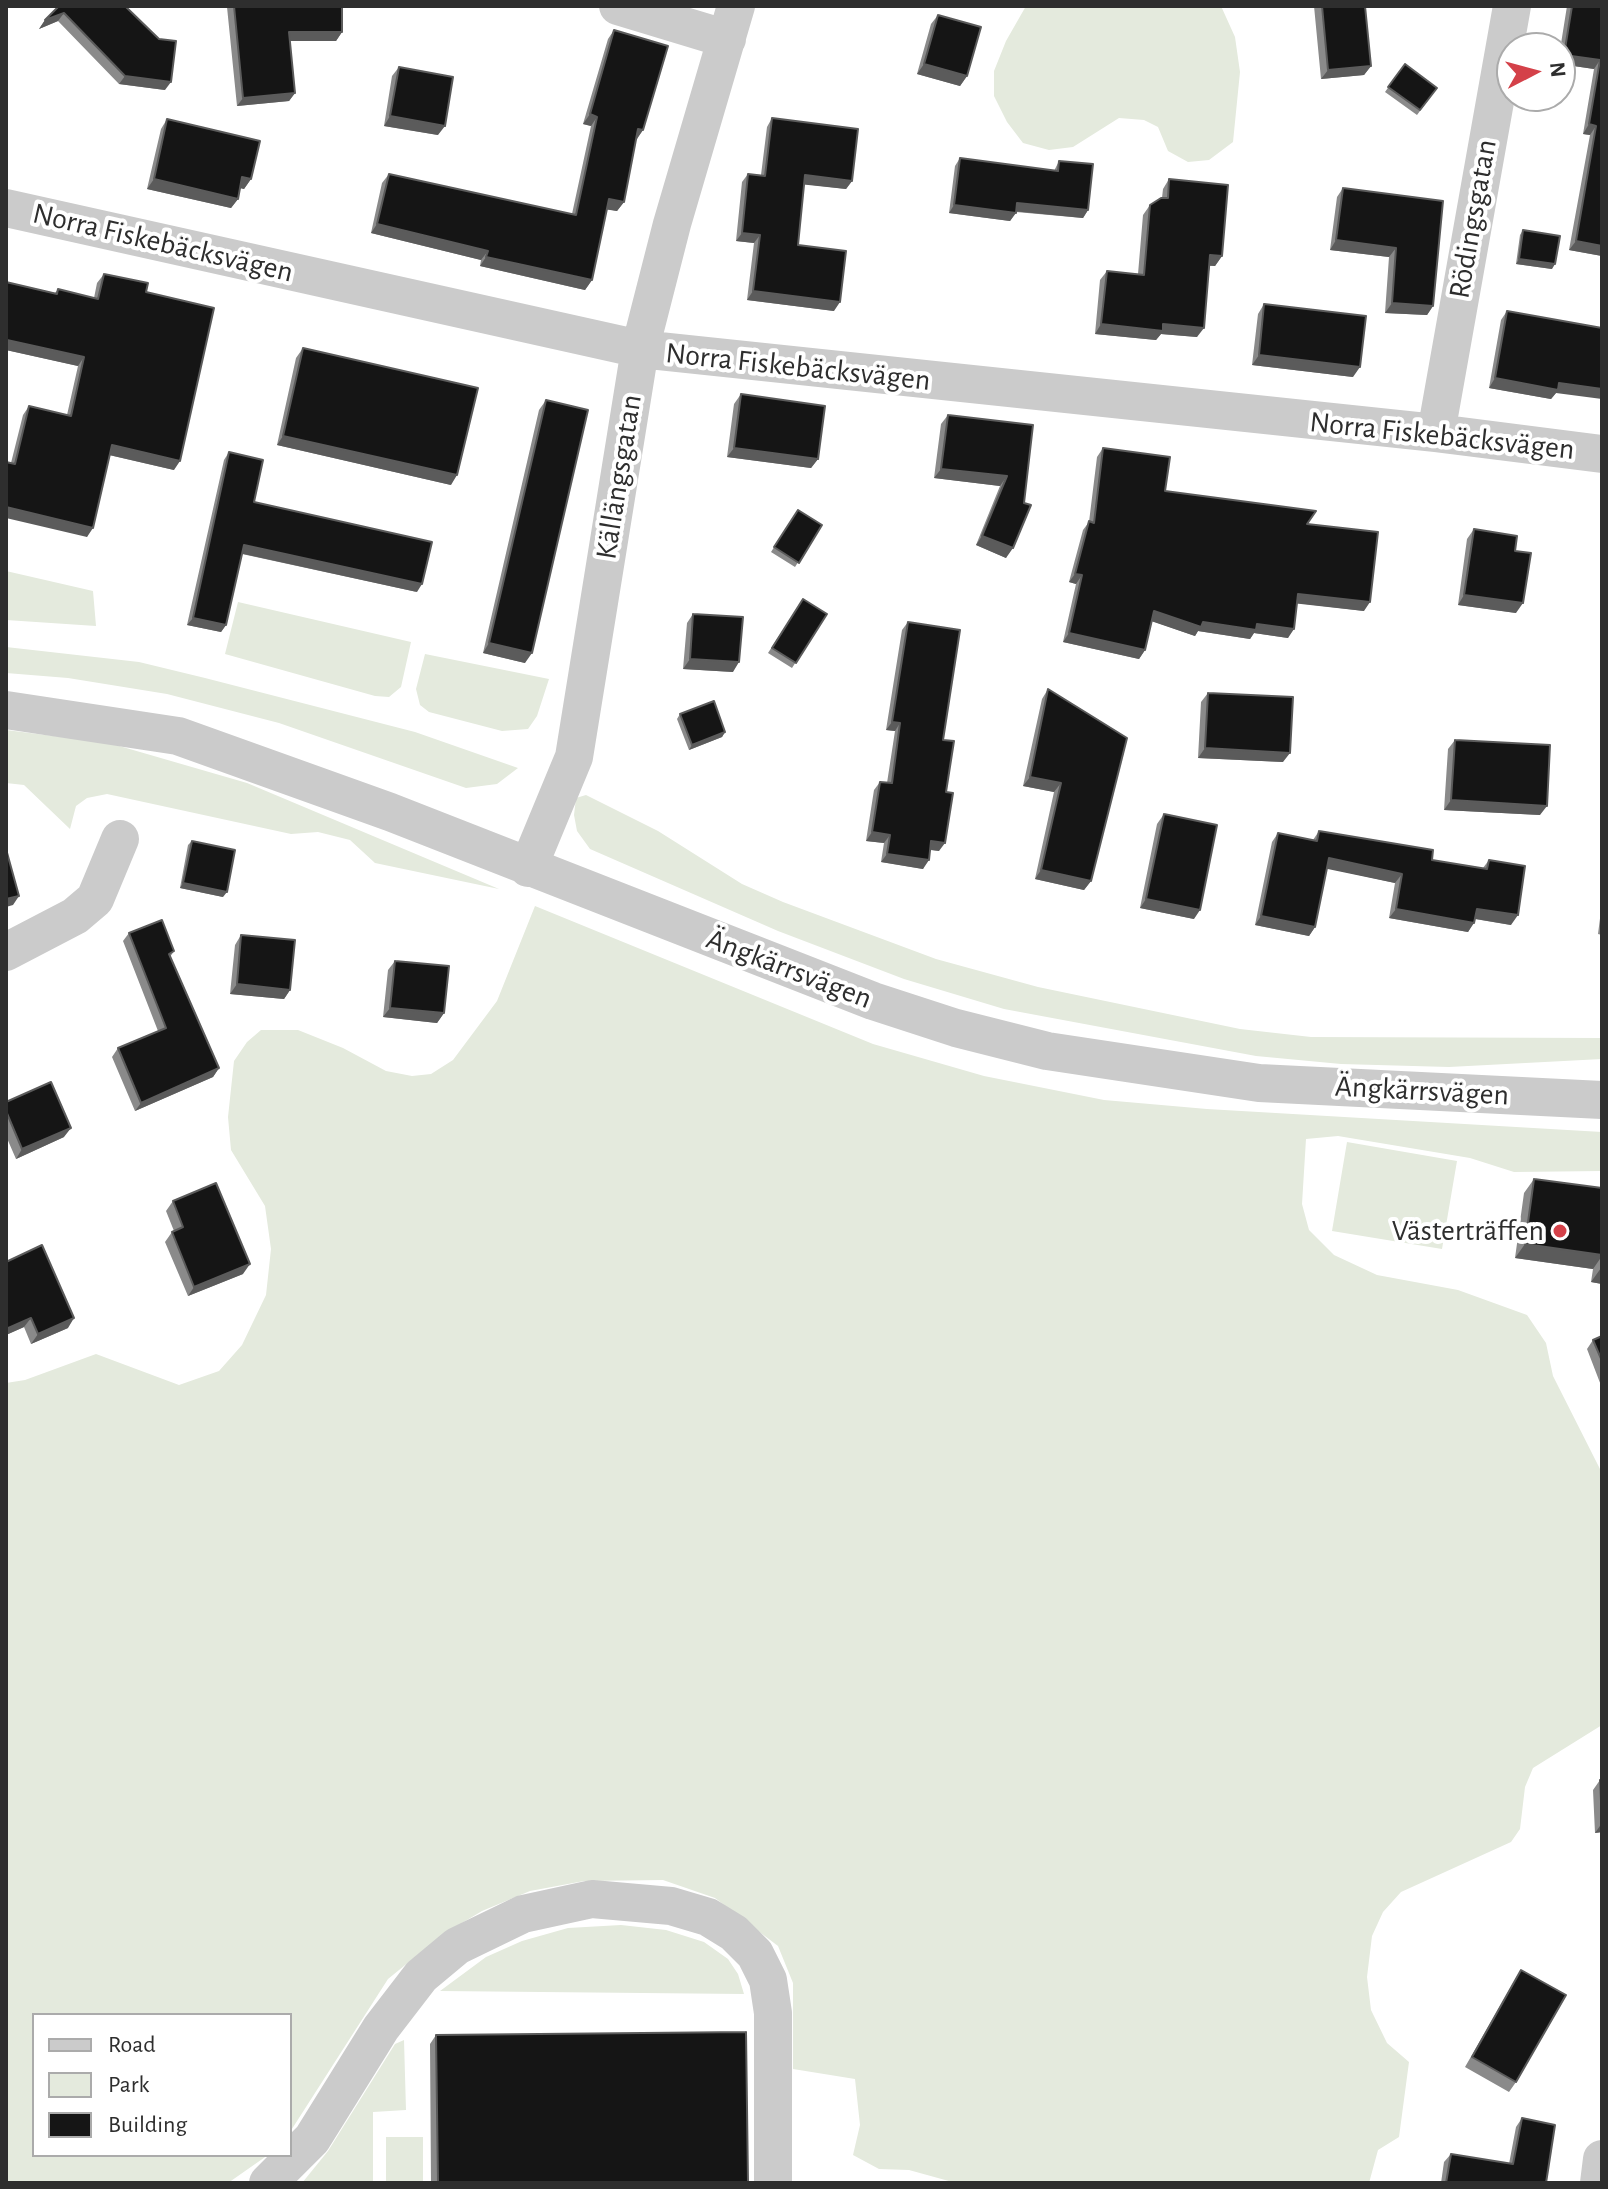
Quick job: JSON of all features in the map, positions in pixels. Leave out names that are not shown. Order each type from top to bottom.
[{"type":"street","name":"Källängsgatan","points":[[528,868],[574,757],[640,349],[672,224],[731,22],[618,6]]},
{"type":"street","name":"Rödingsgatan","points":[[1436,433],[1512,6]]},
{"type":"street","name":"Norra Fiskebäcksvägen","points":[[6,208],[640,349],[1436,433],[1602,454]]},
{"type":"street","name":"Ängkärrsvägen","points":[[6,710],[178,736],[349,796],[873,1001],[956,1028],[1047,1051],[1259,1083],[1602,1100]]},
{"type":"street","points":[[6,952],[75,916],[95,899],[120,839]]},
{"type":"street","points":[[268,2183],[312,2139],[381,2028],[421,1976],[457,1946],[523,1914],[592,1899],[671,1906],[708,1917],[734,1933],[755,1954],[768,1980],[773,2013],[773,2183]]},
{"type":"street","points":[[1599,2183],[1602,2159]]},
{"type":"green space","points":[[1026,6],[1221,6],[1235,37],[1240,72],[1233,142],[1209,160],[1188,162],[1168,151],[1158,127],[1144,120],[1119,118],[1073,147],[1049,150],[1023,143],[1007,122],[994,96],[994,71],[1006,41]]},
{"type":"green space","points":[[6,571],[93,591],[96,626],[6,620]]},
{"type":"green space","points":[[238,602],[411,642],[401,687],[389,697],[375,696],[225,654]]},
{"type":"green space","points":[[6,647],[139,662],[415,732],[518,768],[497,784],[466,788],[279,723],[167,694],[68,678],[6,673]]},
{"type":"green space","points":[[425,654],[549,679],[537,716],[528,729],[502,731],[429,712],[420,705],[416,689]]},
{"type":"green space","points":[[6,730],[109,743],[247,783],[499,889],[375,863],[350,840],[318,832],[291,834],[107,794],[87,798],[76,806],[70,829],[24,785],[6,783]]},
{"type":"green space","points":[[586,795],[658,831],[742,884],[783,902],[936,959],[1038,987],[1240,1029],[1311,1037],[1602,1038],[1602,1059],[1449,1067],[1341,1064],[1256,1056],[1004,1009],[904,979],[778,931],[590,849],[577,831],[574,815],[576,798]]},
{"type":"green space","points":[[535,906],[873,1044],[984,1076],[1104,1100],[1602,1132],[1602,1171],[1514,1172],[1470,1158],[1338,1136],[1306,1139],[1302,1204],[1309,1230],[1334,1255],[1377,1275],[1458,1290],[1527,1315],[1546,1343],[1553,1376],[1602,1473],[1602,1725],[1533,1768],[1525,1787],[1520,1829],[1511,1842],[1401,1892],[1383,1912],[1372,1936],[1367,1977],[1371,2010],[1387,2043],[1409,2062],[1399,2137],[1378,2150],[1369,2183],[956,2183],[909,2170],[879,2169],[853,2155],[860,2125],[855,2079],[793,2069],[793,1983],[778,1946],[715,1898],[663,1880],[584,1881],[530,1891],[482,1911],[442,1935],[388,1979],[292,2129],[292,2013],[32,2013],[32,2157],[265,2157],[228,2183],[6,2183],[6,1383],[25,1380],[96,1354],[179,1385],[219,1371],[242,1345],[266,1295],[271,1249],[265,1206],[231,1150],[228,1117],[234,1061],[247,1042],[261,1030],[298,1030],[343,1048],[386,1071],[412,1076],[431,1074],[453,1060],[497,1001]]},
{"type":"green space","points":[[1347,1142],[1457,1161],[1442,1249],[1332,1231]]},
{"type":"green space","points":[[621,1925],[666,1930],[704,1942],[728,1959],[738,1974],[744,1994],[440,1991],[486,1957],[522,1941],[568,1928]]},
{"type":"green space","points":[[404,2040],[406,2110],[373,2112],[373,2183],[302,2183],[328,2151],[395,2044]]},
{"type":"green space","points":[[386,2137],[423,2137],[423,2183],[386,2183]]},
{"type":"building","points":[[59,6],[125,6],[159,39],[176,41],[171,82],[125,76],[64,13],[45,20]]},
{"type":"building","points":[[234,6],[342,6],[342,32],[289,32],[295,93],[243,98]]},
{"type":"building","points":[[1322,6],[1365,6],[1371,66],[1328,70]]},
{"type":"building","points":[[1572,6],[1602,6],[1602,246],[1576,241],[1596,126],[1589,124],[1600,60],[1576,57],[1576,32],[1568,32]]},
{"type":"building","points":[[938,15],[981,27],[967,76],[924,64]]},
{"type":"building","points":[[614,30],[668,46],[643,130],[638,129],[624,202],[609,199],[592,280],[486,257],[488,251],[377,224],[389,174],[576,215],[597,117],[590,114]]},
{"type":"building","points":[[1405,64],[1437,88],[1420,110],[1388,87]]},
{"type":"building","points":[[399,67],[453,77],[445,126],[390,116]]},
{"type":"building","points":[[772,118],[858,129],[852,181],[805,175],[798,245],[846,251],[840,302],[753,291],[760,235],[742,233],[748,174],[765,176]]},
{"type":"building","points":[[167,119],[260,141],[251,179],[242,177],[238,199],[154,179]]},
{"type":"building","points":[[960,158],[1058,171],[1059,161],[1093,164],[1088,210],[1017,203],[1016,213],[954,205]]},
{"type":"building","points":[[1169,179],[1228,185],[1222,256],[1210,255],[1204,328],[1163,324],[1163,331],[1101,324],[1107,271],[1144,275],[1150,205],[1161,198],[1168,198]]},
{"type":"building","points":[[1343,188],[1443,201],[1433,306],[1392,303],[1396,248],[1336,240]]},
{"type":"building","points":[[1523,230],[1560,236],[1555,264],[1519,259]]},
{"type":"building","points":[[104,274],[148,283],[146,292],[214,308],[180,461],[112,445],[93,528],[6,507],[6,462],[15,464],[29,406],[71,416],[84,357],[7,340],[6,346],[6,282],[57,294],[58,289],[98,299]]},
{"type":"building","points":[[1264,304],[1366,316],[1360,367],[1259,355]]},
{"type":"building","points":[[1507,311],[1602,328],[1602,389],[1559,383],[1558,390],[1495,378]]},
{"type":"building","points":[[303,348],[478,388],[457,475],[283,436]]},
{"type":"building","points":[[741,394],[825,406],[818,459],[734,448]]},
{"type":"building","points":[[546,400],[588,410],[532,653],[489,643]]},
{"type":"building","points":[[948,415],[1033,425],[1024,503],[1031,505],[1013,548],[982,536],[1007,476],[941,469]]},
{"type":"building","points":[[1103,448],[1170,457],[1165,491],[1316,511],[1307,524],[1378,532],[1370,602],[1298,594],[1294,629],[1257,624],[1256,630],[1203,622],[1201,627],[1154,611],[1145,650],[1069,633],[1082,575],[1075,574],[1089,521],[1094,523]]},
{"type":"building","points":[[229,452],[263,460],[254,502],[432,542],[422,584],[244,545],[226,625],[193,618]]},
{"type":"building","points":[[798,510],[822,525],[799,563],[774,547]]},
{"type":"building","points":[[1474,529],[1517,536],[1515,551],[1531,553],[1523,603],[1464,595]]},
{"type":"building","points":[[803,599],[827,614],[796,663],[772,648]]},
{"type":"building","points":[[693,614],[743,617],[739,662],[690,659]]},
{"type":"building","points":[[908,622],[960,630],[943,740],[954,741],[946,792],[953,793],[945,843],[931,841],[929,860],[887,854],[890,835],[872,832],[880,782],[892,783],[900,723],[892,722]]},
{"type":"building","points":[[1048,689],[1127,738],[1091,881],[1041,870],[1061,783],[1030,777]]},
{"type":"building","points":[[1208,693],[1293,697],[1290,753],[1205,748]]},
{"type":"building","points":[[714,701],[725,732],[692,745],[680,714]]},
{"type":"building","points":[[1455,740],[1550,745],[1547,806],[1451,800]]},
{"type":"building","points":[[1164,814],[1217,825],[1200,910],[1146,899]]},
{"type":"building","points":[[1319,831],[1433,850],[1432,860],[1487,869],[1489,860],[1525,866],[1518,915],[1477,909],[1474,923],[1396,909],[1402,874],[1329,858],[1315,927],[1261,916],[1278,833],[1317,841]]},
{"type":"building","points":[[192,841],[235,850],[227,892],[183,883]]},
{"type":"building","points":[[6,849],[19,896],[6,899]]},
{"type":"building","points":[[162,920],[174,951],[169,954],[219,1068],[141,1103],[118,1048],[166,1028],[129,933]]},
{"type":"building","points":[[241,935],[295,940],[290,990],[237,984]]},
{"type":"building","points":[[395,961],[449,966],[444,1013],[390,1008]]},
{"type":"building","points":[[51,1082],[71,1128],[22,1149],[6,1111],[6,1102]]},
{"type":"building","name":"Västerträffen","points":[[1534,1179],[1602,1188],[1602,1255],[1525,1244]]},
{"type":"building","points":[[216,1183],[250,1264],[194,1287],[172,1232],[183,1227],[173,1201]]},
{"type":"building","points":[[42,1245],[74,1318],[38,1334],[31,1318],[6,1329],[6,1262]]},
{"type":"building","points":[[1602,1336],[1602,1361],[1593,1340]]},
{"type":"building","points":[[1600,1780],[1602,1780],[1602,1822]]},
{"type":"building","points":[[1521,1970],[1566,1995],[1516,2082],[1472,2057]]},
{"type":"building","points":[[746,2032],[748,2183],[438,2183],[436,2035]]},
{"type":"building","points":[[1522,2118],[1555,2125],[1546,2183],[1446,2183],[1451,2154],[1513,2164]]},
{"type":"place","name":"Västerträffen","points":[[1560,1231]]}]
